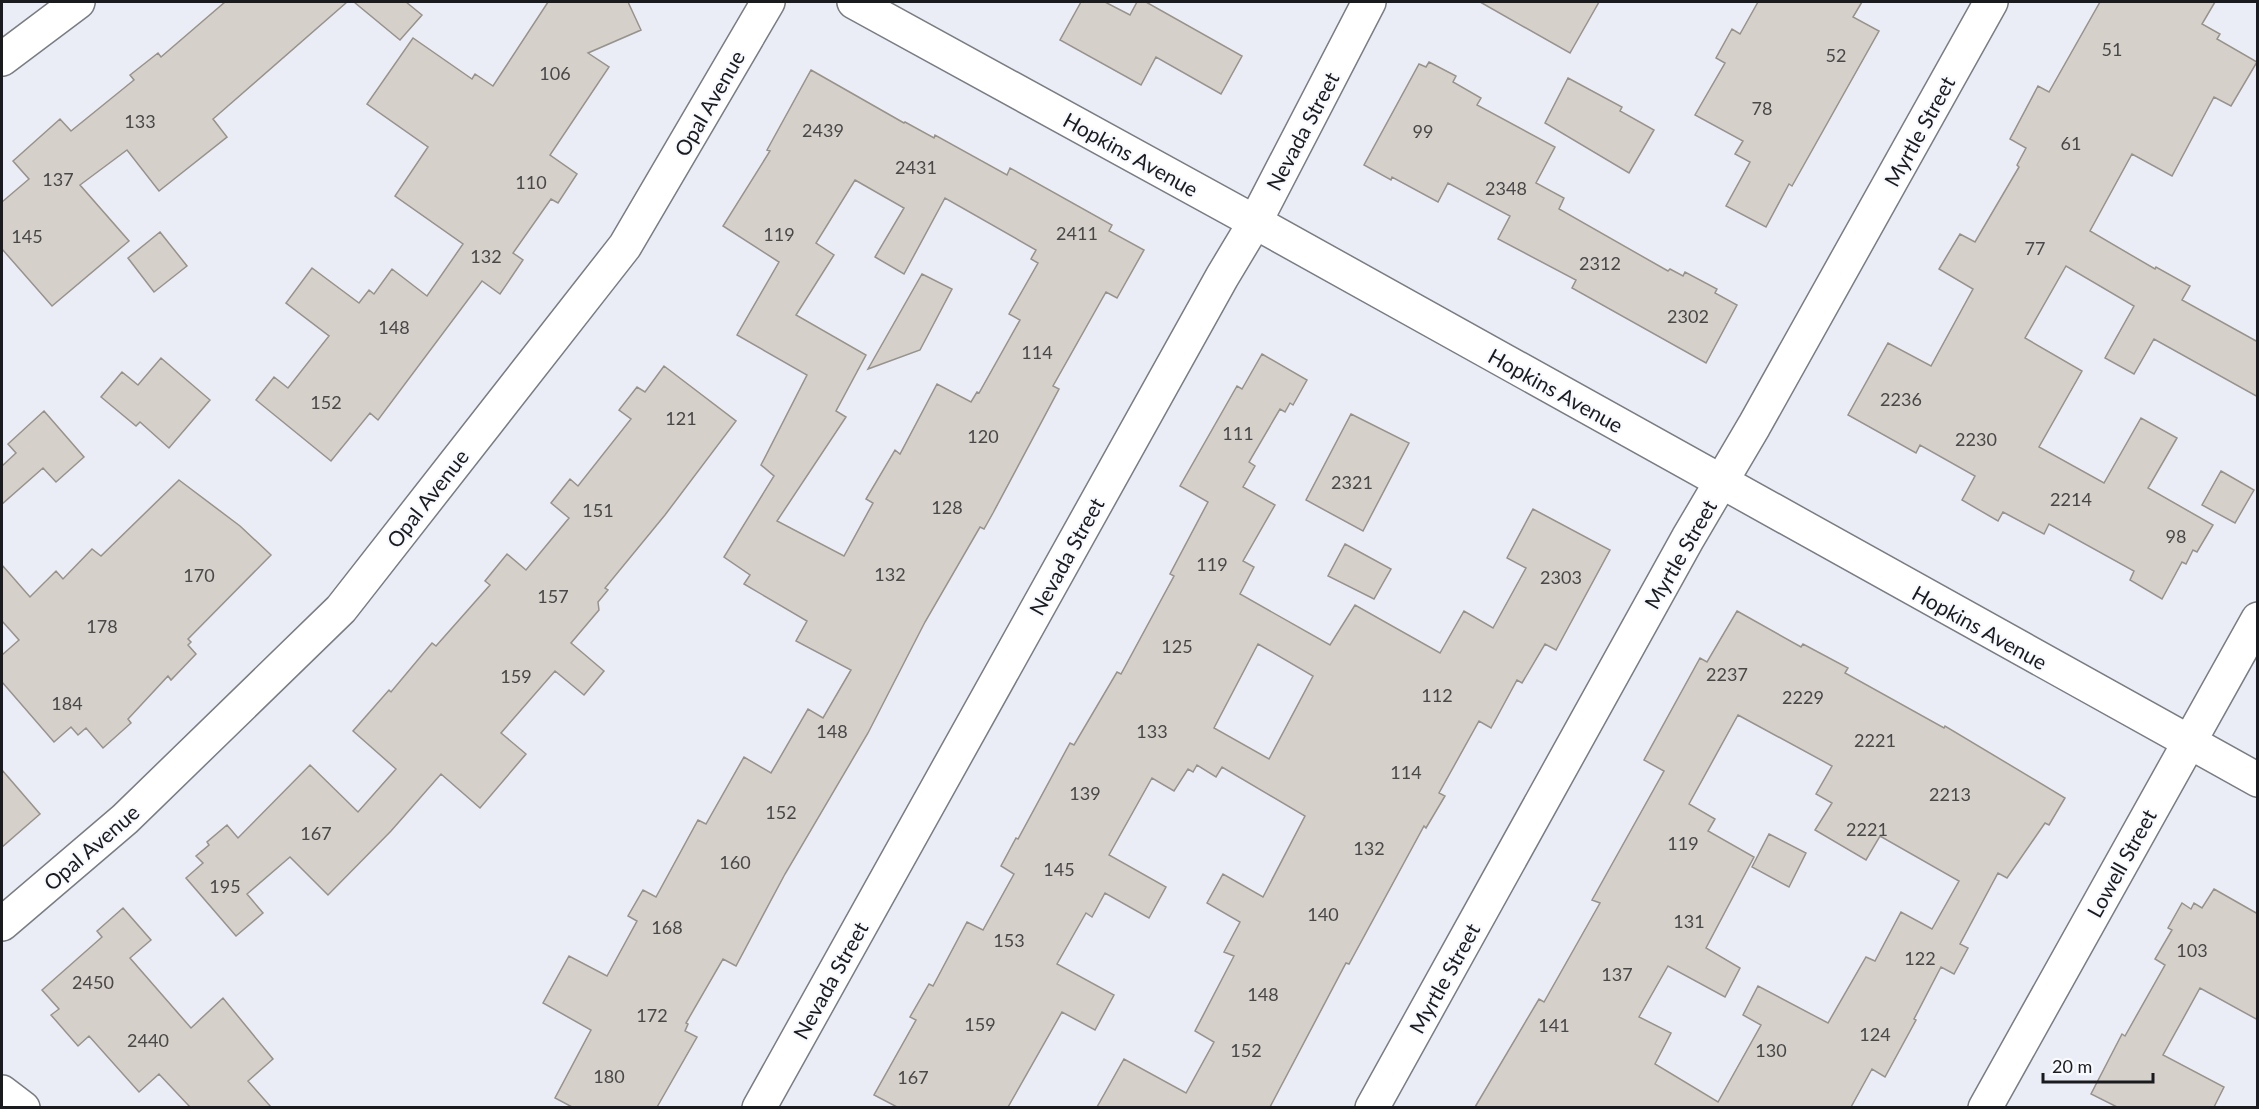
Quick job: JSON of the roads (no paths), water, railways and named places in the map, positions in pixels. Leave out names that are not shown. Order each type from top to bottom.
[{"type":"street","points":[[2,59],[78,2]]},
{"type":"street","name":"Opal Avenue","points":[[2,924],[125,819],[340,609],[625,246],[768,2]]},
{"type":"street","name":"Hopkins Avenue","points":[[854,2],[1255,222],[2258,780]]},
{"type":"street","name":"Nevada Street","points":[[759,1107],[1222,277],[1255,222],[1369,2]]},
{"type":"street","name":"Myrtle Street","points":[[1372,1107],[1688,537],[1760,415],[1991,2]]},
{"type":"street","name":"Lowell Street","points":[[1985,1107],[2258,619]]},
{"type":"street","points":[[2,1092],[23,1107]]}]
